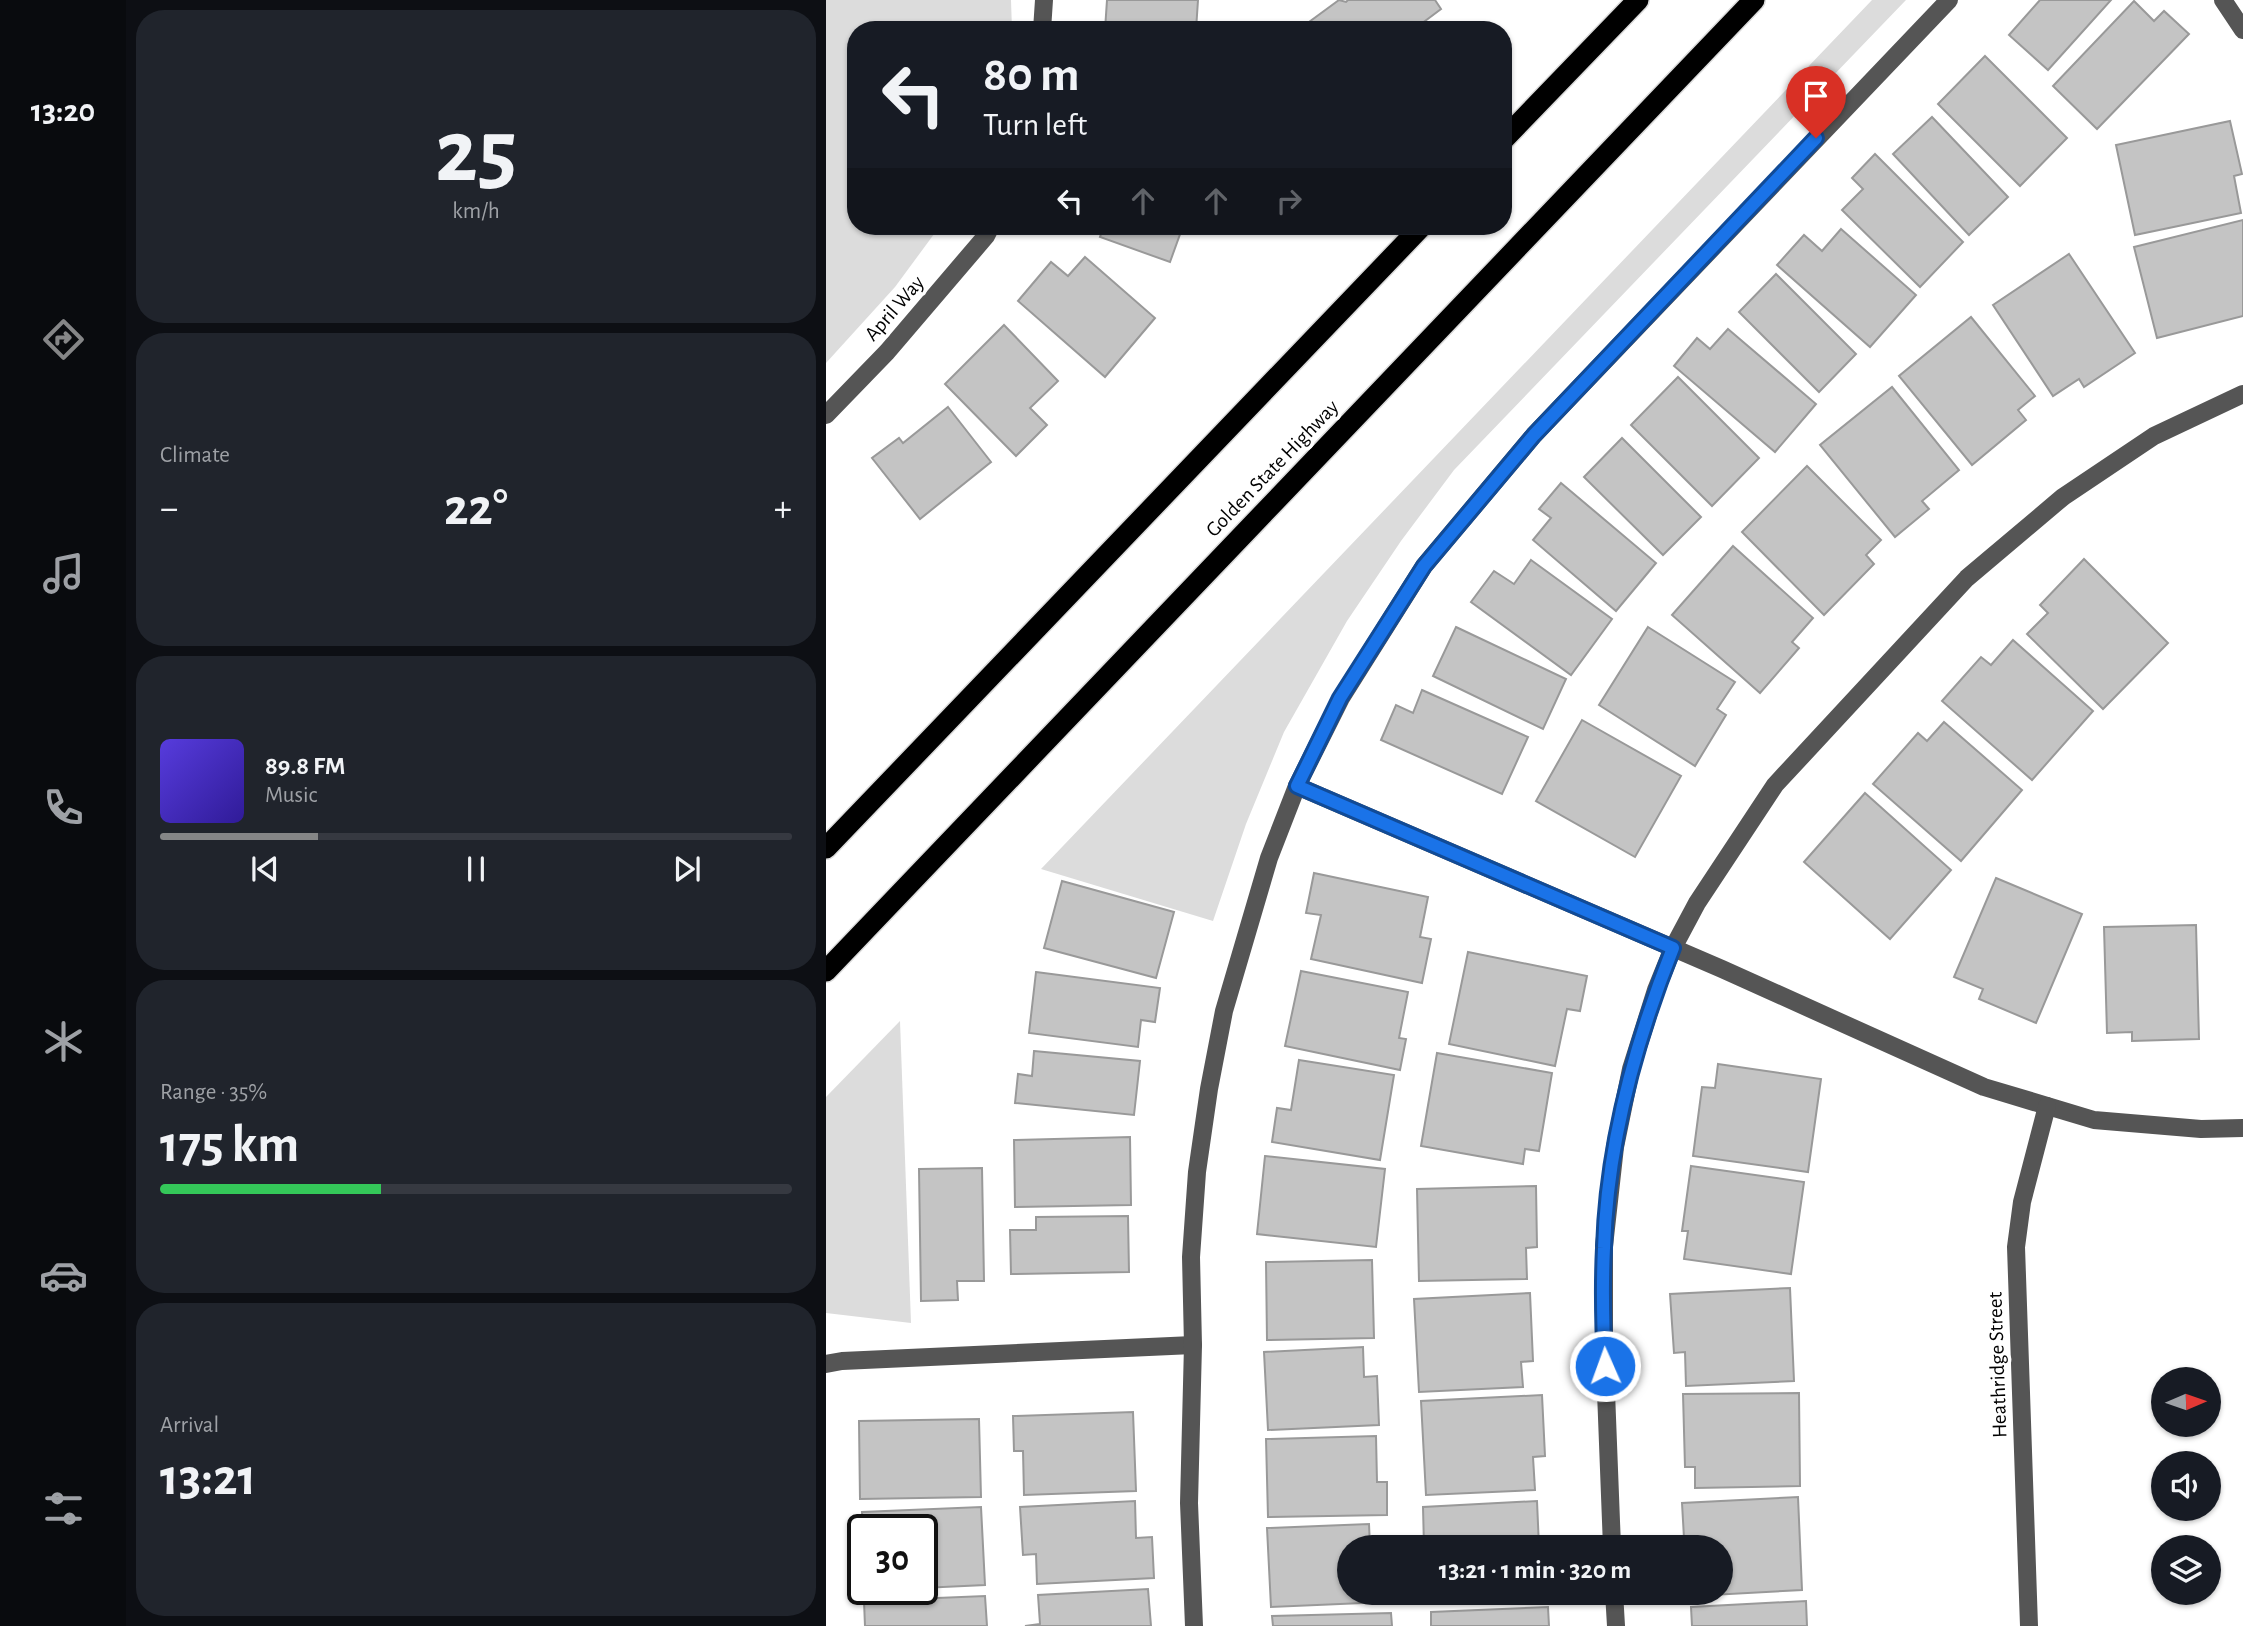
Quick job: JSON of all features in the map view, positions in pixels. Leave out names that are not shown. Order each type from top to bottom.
[{"type":"highway","points":[[1512,132],[1638,0]]},
{"type":"highway","name":"Golden State Highway","points":[[826,971],[1754,0]]},
{"type":"highway","points":[[826,848],[1413,235]]},
{"type":"street","points":[[1043,21],[1044,0]]},
{"type":"street","points":[[1195,1626],[1189,1503],[1191,1257],[1197,1172],[1224,1011],[1269,858],[1297,786],[1340,698],[1424,566],[1534,435],[1949,0]]},
{"type":"street","points":[[2223,0],[2243,30]]},
{"type":"street","name":"April Way","points":[[826,415],[887,352],[986,235]]},
{"type":"street","points":[[1612,1535],[1604,1339],[1605,1234],[1615,1147],[1631,1069],[1656,990],[1673,948],[1697,903],[1775,785],[1967,578],[2063,497],[2143,444],[2243,394]]},
{"type":"street","points":[[1297,786],[1673,948],[1984,1087],[2094,1120],[2200,1129],[2243,1129]]},
{"type":"street","name":"Heathridge Street","points":[[2029,1626],[2016,1247],[2022,1202],[2047,1106]]},
{"type":"street","points":[[826,1364],[1192,1346]]},
{"type":"street","points":[[1615,1605],[1616,1626]]},
{"type":"shaded area","points":[[826,0],[1011,0],[1012,21],[847,21],[847,235],[933,235],[895,287],[826,363]]},
{"type":"shaded area","points":[[1872,0],[1906,0],[1454,470],[1401,541],[1347,621],[1284,732],[1246,824],[1213,921],[1041,869]]},
{"type":"shaded area","points":[[900,1021],[911,1323],[826,1313],[826,1097]]},
{"type":"building","points":[[1107,0],[1198,0],[1197,21],[1106,21]]},
{"type":"building","points":[[1339,0],[1435,0],[1441,9],[1425,21],[1310,21]]},
{"type":"building","points":[[2040,0],[2111,0],[2048,70],[2009,35]]},
{"type":"building","points":[[2134,1],[2154,21],[2164,11],[2189,34],[2097,129],[2053,86]]},
{"type":"building","points":[[1985,56],[2067,138],[2020,186],[1938,104]]},
{"type":"building","points":[[1932,117],[2008,197],[1969,235],[1893,154]]},
{"type":"building","points":[[2230,121],[2242,174],[2234,176],[2241,213],[2135,235],[2116,145]]},
{"type":"building","points":[[1875,154],[1963,242],[1920,287],[1842,210],[1863,189],[1852,178]]},
{"type":"building","points":[[2243,220],[2243,316],[2157,338],[2134,247]]},
{"type":"building","points":[[1841,229],[1916,295],[1870,347],[1777,265],[1804,235],[1822,251]]},
{"type":"building","points":[[1101,235],[1180,235],[1170,262],[1100,237]]},
{"type":"building","points":[[2069,254],[2135,353],[2084,387],[2079,379],[2053,396],[1993,305]]},
{"type":"building","points":[[1085,257],[1155,318],[1105,377],[1018,301],[1051,262],[1068,276]]},
{"type":"building","points":[[1776,274],[1856,354],[1819,392],[1739,312]]},
{"type":"building","points":[[1971,317],[2035,396],[2018,410],[2026,420],[1972,465],[1899,376]]},
{"type":"building","points":[[1004,325],[1058,381],[1030,408],[1047,425],[1016,456],[945,384]]},
{"type":"building","points":[[1728,329],[1816,404],[1775,452],[1674,366],[1697,338],[1710,349]]},
{"type":"building","points":[[1678,377],[1759,458],[1712,506],[1631,425]]},
{"type":"building","points":[[1892,387],[1959,470],[1922,501],[1929,509],[1895,537],[1820,445]]},
{"type":"building","points":[[948,407],[991,462],[920,519],[872,458],[899,438],[903,443]]},
{"type":"building","points":[[1622,438],[1701,517],[1663,555],[1584,477]]},
{"type":"building","points":[[1807,466],[1881,540],[1866,555],[1874,564],[1824,615],[1742,532]]},
{"type":"building","points":[[1561,483],[1656,563],[1616,611],[1533,540],[1551,518],[1539,509]]},
{"type":"building","points":[[1733,546],[1813,618],[1792,642],[1799,648],[1760,693],[1672,615]]},
{"type":"building","points":[[2084,559],[2168,643],[2103,709],[2027,634],[2048,613],[2040,605]]},
{"type":"building","points":[[1531,560],[1612,619],[1571,675],[1471,602],[1494,571],[1514,584]]},
{"type":"building","points":[[1456,627],[1566,679],[1543,729],[1433,676]]},
{"type":"building","points":[[1648,627],[1735,682],[1717,709],[1726,715],[1695,766],[1599,705]]},
{"type":"building","points":[[2013,640],[2093,711],[2032,780],[1942,701],[1981,657],[1991,665]]},
{"type":"building","points":[[1422,690],[1528,737],[1502,794],[1381,740],[1396,705],[1413,713]]},
{"type":"building","points":[[1582,720],[1681,776],[1635,857],[1536,801]]},
{"type":"building","points":[[1944,722],[2022,790],[1961,861],[1873,784],[1918,733],[1927,741]]},
{"type":"building","points":[[1865,793],[1951,870],[1890,939],[1804,862]]},
{"type":"building","points":[[1314,873],[1428,897],[1420,937],[1431,939],[1422,983],[1311,959],[1321,915],[1306,913]]},
{"type":"building","points":[[1996,878],[2082,914],[2036,1023],[1979,999],[1983,989],[1954,977]]},
{"type":"building","points":[[1062,881],[1174,912],[1156,978],[1044,948]]},
{"type":"building","points":[[2196,925],[2199,1039],[2132,1041],[2132,1032],[2107,1033],[2104,927]]},
{"type":"building","points":[[1468,952],[1587,976],[1580,1011],[1567,1009],[1555,1066],[1449,1044]]},
{"type":"building","points":[[1301,971],[1408,992],[1399,1038],[1406,1039],[1400,1070],[1285,1046]]},
{"type":"building","points":[[1036,972],[1160,988],[1155,1022],[1141,1020],[1138,1047],[1029,1033]]},
{"type":"building","points":[[1034,1051],[1140,1061],[1134,1115],[1015,1103],[1018,1074],[1032,1076]]},
{"type":"building","points":[[1437,1053],[1552,1073],[1539,1151],[1525,1149],[1523,1164],[1421,1146]]},
{"type":"building","points":[[1299,1060],[1394,1075],[1380,1160],[1272,1142],[1277,1108],[1291,1110]]},
{"type":"building","points":[[1718,1064],[1821,1079],[1808,1172],[1693,1156],[1702,1087],[1715,1088]]},
{"type":"building","points":[[1130,1137],[1131,1205],[1015,1207],[1014,1140]]},
{"type":"building","points":[[1265,1156],[1385,1169],[1376,1247],[1257,1234]]},
{"type":"building","points":[[1691,1166],[1804,1182],[1791,1274],[1684,1259],[1688,1231],[1682,1231]]},
{"type":"building","points":[[982,1168],[984,1281],[957,1281],[958,1300],[921,1301],[919,1169]]},
{"type":"building","points":[[1536,1186],[1537,1247],[1526,1248],[1527,1279],[1419,1281],[1417,1189]]},
{"type":"building","points":[[1128,1216],[1129,1272],[1011,1274],[1010,1230],[1036,1230],[1036,1217]]},
{"type":"building","points":[[1372,1260],[1374,1338],[1267,1340],[1266,1262]]},
{"type":"building","points":[[1790,1288],[1794,1381],[1686,1386],[1685,1352],[1674,1353],[1670,1294]]},
{"type":"building","points":[[1530,1293],[1533,1361],[1521,1362],[1523,1387],[1419,1392],[1414,1299]]},
{"type":"building","points":[[1363,1347],[1364,1377],[1377,1376],[1379,1425],[1268,1430],[1264,1352]]},
{"type":"building","points":[[1799,1393],[1800,1486],[1695,1488],[1695,1467],[1685,1467],[1683,1394]]},
{"type":"building","points":[[1542,1395],[1545,1456],[1533,1457],[1535,1490],[1426,1495],[1421,1401]]},
{"type":"building","points":[[1133,1412],[1136,1491],[1024,1495],[1023,1451],[1014,1451],[1013,1416]]},
{"type":"building","points":[[979,1419],[981,1497],[860,1499],[859,1421]]},
{"type":"building","points":[[1376,1436],[1377,1482],[1387,1482],[1387,1515],[1268,1517],[1266,1439]]},
{"type":"building","points":[[1798,1497],[1802,1590],[1733,1594],[1733,1535],[1684,1535],[1682,1503]]},
{"type":"building","points":[[1135,1501],[1136,1538],[1152,1537],[1154,1578],[1037,1584],[1036,1554],[1023,1555],[1020,1507]]},
{"type":"building","points":[[1537,1501],[1538,1535],[1424,1535],[1423,1507]]},
{"type":"building","points":[[981,1507],[985,1585],[938,1587],[938,1514],[862,1512]]},
{"type":"building","points":[[1369,1524],[1369,1535],[1337,1535],[1337,1604],[1271,1607],[1267,1528]]},
{"type":"building","points":[[1148,1589],[1151,1626],[1025,1626],[1040,1624],[1038,1595]]},
{"type":"building","points":[[985,1596],[987,1626],[865,1626],[864,1605],[938,1605],[938,1598]]},
{"type":"building","points":[[1806,1601],[1807,1626],[1692,1626],[1691,1607]]},
{"type":"building","points":[[1548,1607],[1549,1626],[1431,1626],[1431,1612]]},
{"type":"building","points":[[1391,1613],[1392,1626],[1273,1626],[1272,1616]]},
{"type":"route","points":[[1605,1366],[1604,1247],[1615,1147],[1631,1069],[1656,990],[1673,948],[1297,786],[1340,698],[1424,566],[1534,435],[1816,138]]}]
